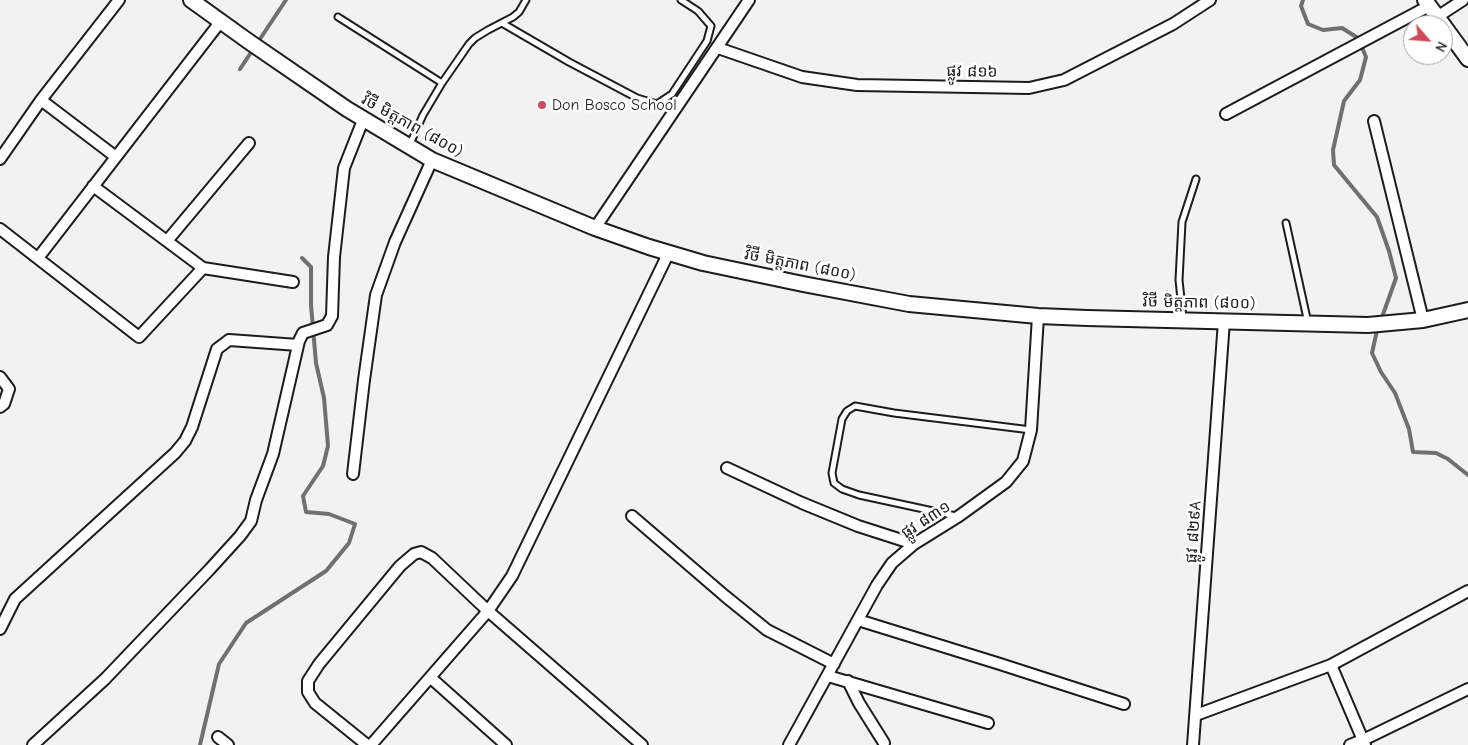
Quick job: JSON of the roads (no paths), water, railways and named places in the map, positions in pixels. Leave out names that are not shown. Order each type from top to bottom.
[{"type":"main road","name":"វិថី មិត្តភាព (៨០០)","points":[[191,0],[363,120],[432,160],[596,228],[703,263],[909,304],[1038,316],[1368,325],[1423,320],[1468,310]]},
{"type":"main road","points":[[1430,8],[1468,59]]},
{"type":"street","points":[[0,159],[41,100],[120,0]]},
{"type":"street","points":[[596,228],[749,0]]},
{"type":"street","name":"ផ្លូវ ៨១៦","points":[[718,48],[802,77],[857,85],[1029,88],[1064,80],[1173,24],[1210,0]]},
{"type":"street","points":[[1226,114],[1430,8],[1463,0]]},
{"type":"street","points":[[38,258],[221,22]]},
{"type":"street","points":[[41,100],[116,157]]},
{"type":"street","points":[[33,745],[105,679],[210,569],[251,521],[256,500],[273,454],[298,345],[303,334],[327,325],[332,316],[334,257],[344,168],[363,120]]},
{"type":"street","points":[[1374,121],[1423,320]]},
{"type":"street","points":[[167,241],[249,143]]},
{"type":"street","points":[[353,474],[376,296],[395,242],[432,160]]},
{"type":"street","points":[[93,186],[203,268],[293,282]]},
{"type":"street","points":[[0,229],[139,337],[203,268]]},
{"type":"street","points":[[371,745],[488,611],[512,576],[669,252]]},
{"type":"street","name":"ផ្លូវ ៨៣១","points":[[789,745],[877,584],[892,563],[914,544],[959,516],[1006,482],[1023,460],[1031,430],[1038,316]]},
{"type":"street","name":"ផ្លូវ ៨២៩A","points":[[1193,745],[1224,322]]},
{"type":"street","points":[[0,628],[15,599],[175,454],[185,441],[192,427],[217,349],[229,340],[298,345]]},
{"type":"street","points":[[0,377],[8,389],[4,404],[0,407]]},
{"type":"street","points":[[727,468],[802,503],[858,526],[914,544]]},
{"type":"street","points":[[632,516],[767,630],[834,664]]},
{"type":"street","points":[[367,745],[315,703],[308,692],[308,681],[400,566],[414,554],[422,552],[432,558],[488,611],[642,745]]},
{"type":"street","points":[[1196,715],[1331,665],[1468,591]]},
{"type":"street","points":[[858,620],[1124,704]]},
{"type":"street","points":[[1331,665],[1364,742]]},
{"type":"street","points":[[828,676],[988,723]]},
{"type":"street","points":[[431,678],[506,745]]},
{"type":"street","points":[[848,681],[864,712],[884,743]]},
{"type":"street","points":[[1350,745],[1364,742],[1468,689]]},
{"type":"street","points":[[218,737],[228,745]]},
{"type":"lane","points":[[408,146],[442,83],[469,44],[488,30],[514,17],[526,0]]},
{"type":"lane","points":[[502,24],[637,98],[657,104],[672,94],[707,41],[711,26],[698,10],[681,0]]},
{"type":"lane","points":[[338,17],[442,83]]},
{"type":"lane","points":[[1183,321],[1179,280],[1182,222],[1196,178]]},
{"type":"lane","points":[[1286,223],[1308,324]]},
{"type":"lane","points":[[959,516],[859,495],[842,489],[834,483],[832,473],[842,419],[846,411],[855,406],[894,413],[1031,430]]},
{"type":"waterway","points":[[240,69],[286,0]]},
{"type":"waterway","points":[[1303,0],[1301,6],[1308,24],[1323,30],[1342,28],[1358,38],[1366,57],[1360,80],[1344,101],[1333,150],[1334,165],[1377,217],[1389,251],[1396,278],[1381,320]]},
{"type":"waterway","points":[[200,745],[219,664],[246,623],[326,571],[349,543],[355,524],[329,514],[306,512],[303,496],[323,466],[328,446],[324,398],[316,363],[311,305],[311,267],[302,258]]},
{"type":"waterway","points":[[1378,326],[1372,353],[1381,372],[1395,393],[1409,429],[1413,452],[1436,453],[1448,459],[1468,475]]},
{"type":"place","name":"Don Bosco School","points":[[542,105]]}]
